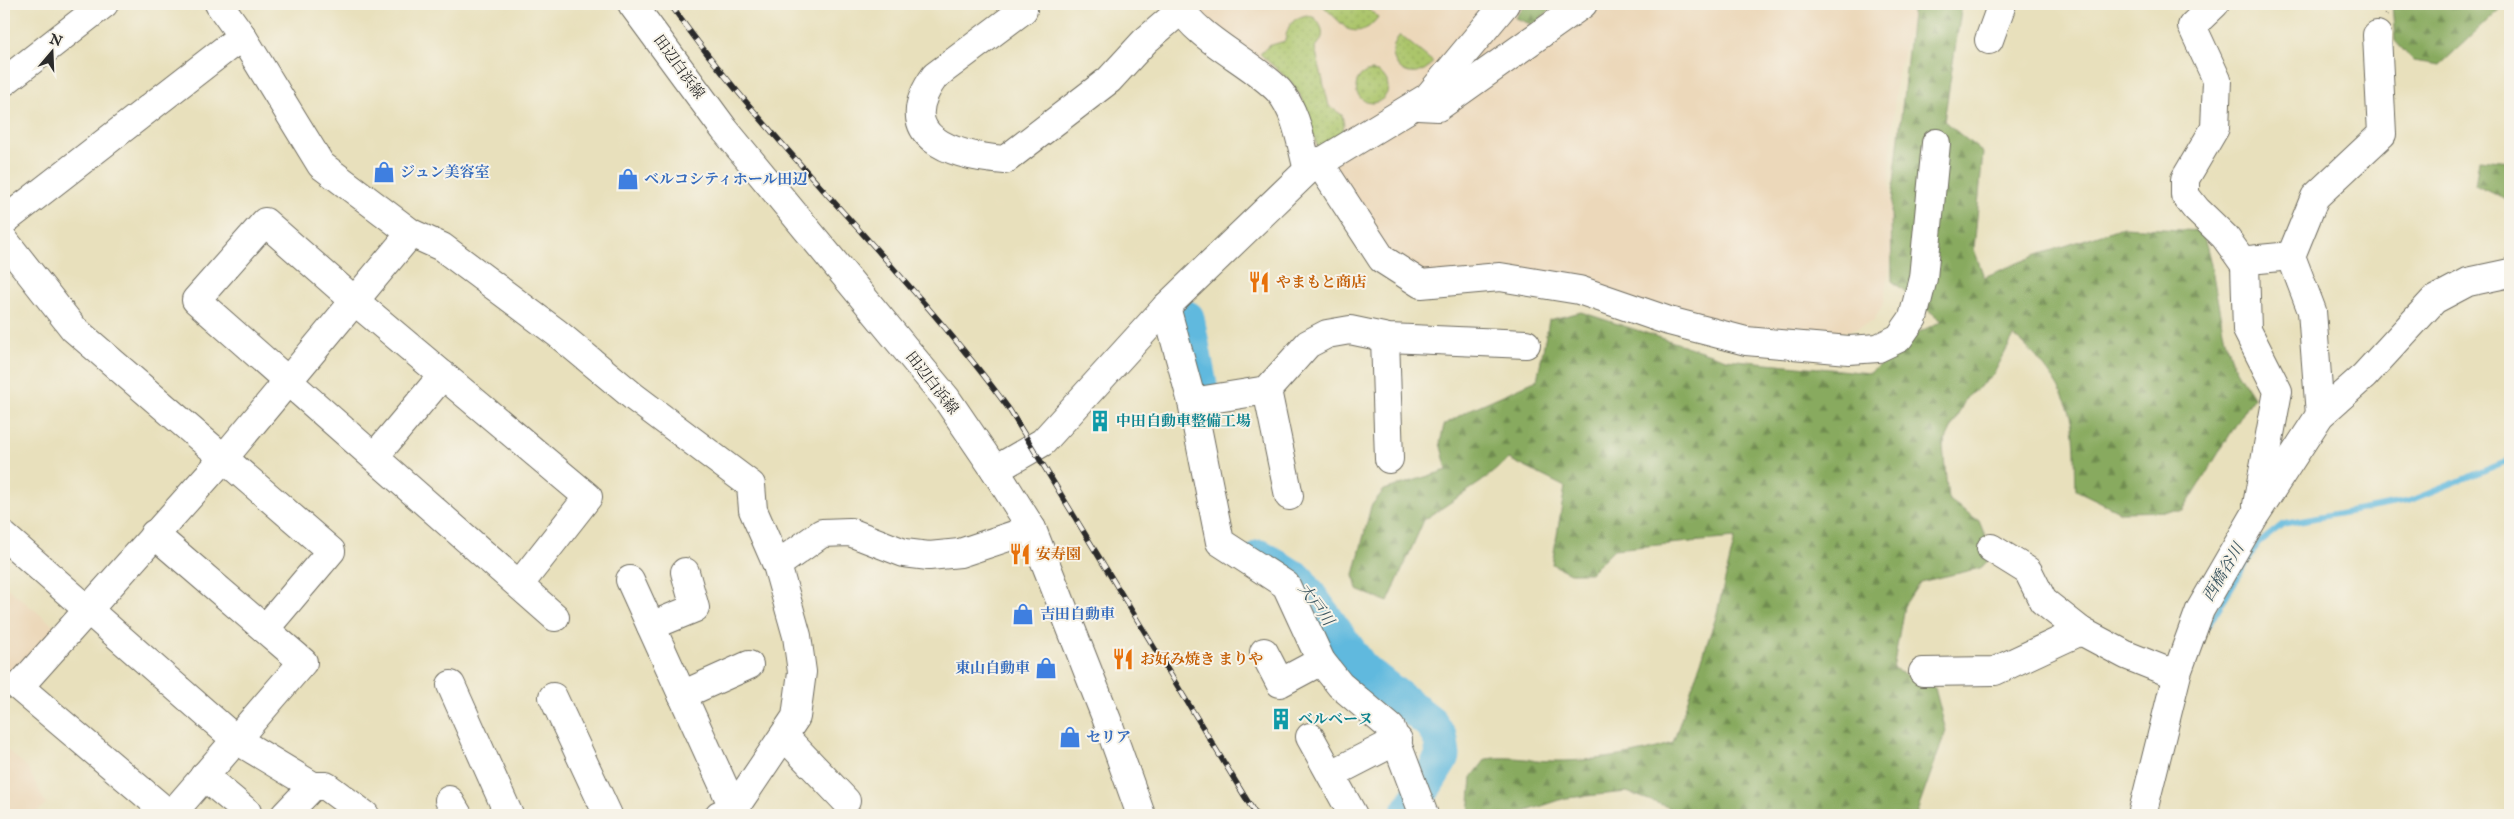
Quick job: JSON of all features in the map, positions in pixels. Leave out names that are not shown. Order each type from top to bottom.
[{"type":"street","points":[[4,82],[104,4]]},
{"type":"street","points":[[219,4],[242,36],[321,165],[412,233],[442,247],[557,333],[634,397],[752,486],[753,510],[777,565],[797,636],[802,672],[796,718],[730,813]]},
{"type":"street","name":"田辺白浜線","points":[[632,4],[724,129],[946,398],[995,470],[1032,529],[1104,711],[1141,815]]},
{"type":"street","points":[[995,470],[1024,456],[1043,442],[1166,307],[1313,165],[1428,97],[1505,4]]},
{"type":"street","points":[[1412,106],[1438,107],[1583,4]]},
{"type":"street","points":[[1989,40],[2002,4]]},
{"type":"street","points":[[2215,4],[2192,26],[2217,80],[2215,128],[2186,178],[2185,195],[2196,209],[2225,237],[2245,265],[2247,330],[2278,391],[2255,515]]},
{"type":"street","points":[[1023,10],[935,76],[925,90],[920,104],[919,121],[926,132],[936,141],[947,147],[983,158],[1005,160],[1109,80],[1144,40],[1184,8],[1279,92],[1293,116],[1313,165],[1382,259],[1421,284],[1500,277],[1579,290],[1669,321],[1746,341],[1849,350],[1878,348],[1899,338],[1913,318],[1923,278],[1936,143]]},
{"type":"street","points":[[2320,415],[2312,311],[2291,256],[2315,197],[2382,134],[2377,35]]},
{"type":"street","points":[[4,221],[242,36]]},
{"type":"street","points":[[519,584],[588,497],[264,222],[196,300],[555,617]]},
{"type":"street","points":[[154,534],[303,662],[170,815],[19,687],[154,534],[223,459],[412,233]]},
{"type":"street","points":[[4,240],[74,329],[332,551],[265,629]]},
{"type":"street","points":[[2245,265],[2249,260],[2291,256]]},
{"type":"street","points":[[2142,815],[2176,675],[2200,610],[2255,515],[2320,415],[2364,376],[2434,300],[2468,282],[2510,273]]},
{"type":"street","points":[[1166,307],[1198,401],[1220,542],[1286,585],[1321,661],[1340,685],[1391,728],[1398,740],[1424,815]]},
{"type":"street","points":[[1198,401],[1267,390],[1308,344],[1327,334],[1350,330],[1385,338],[1526,344]]},
{"type":"street","points":[[1385,338],[1389,459]]},
{"type":"street","points":[[374,456],[443,375]]},
{"type":"street","points":[[1267,390],[1289,496]]},
{"type":"street","points":[[777,565],[822,533],[850,532],[904,553],[929,556],[960,553],[1032,529]]},
{"type":"street","points":[[4,536],[235,739],[313,786],[326,786],[365,815]]},
{"type":"street","points":[[1991,548],[2028,570],[2042,601],[2081,631],[2126,655],[2176,675]]},
{"type":"street","points":[[651,626],[695,608],[685,572]]},
{"type":"street","points":[[630,580],[682,695],[730,813]]},
{"type":"street","points":[[1923,672],[1995,671],[2081,631]]},
{"type":"street","points":[[1264,652],[1280,683],[1321,661]]},
{"type":"street","points":[[682,695],[749,665]]},
{"type":"street","points":[[451,684],[509,815]]},
{"type":"street","points":[[553,698],[608,815]]},
{"type":"street","points":[[785,736],[846,801]]},
{"type":"street","points":[[1310,737],[1353,815]]},
{"type":"street","points":[[1332,774],[1398,740]]},
{"type":"street","points":[[204,776],[247,812]]},
{"type":"street","points":[[285,815],[313,786]]},
{"type":"shaded area","points":[[1199,4],[1913,4],[1915,6],[1896,81],[1890,166],[1892,251],[1884,302],[1874,320],[1856,329],[1823,337],[1752,335],[1579,290],[1421,284],[1382,259],[1293,116],[1191,22]]},
{"type":"shaded area","points":[[4,585],[59,630],[4,700]]},
{"type":"shaded area","points":[[4,747],[27,767],[46,804],[33,815],[4,815]]},
{"type":"green space","points":[[1321,4],[1362,4],[1378,17],[1365,29],[1357,31],[1347,29]]},
{"type":"green space","points":[[1525,4],[1557,4],[1533,25],[1515,18]]},
{"type":"green space","points":[[1913,4],[1962,4],[1944,121],[1983,153],[1974,249],[1984,277],[2037,255],[2123,227],[2202,231],[2230,357],[2253,397],[2183,511],[2121,512],[2076,490],[2072,420],[2066,402],[2047,371],[2023,343],[2014,336],[1993,375],[1966,398],[1943,446],[1948,499],[1979,521],[1993,555],[1981,568],[1920,582],[1904,606],[1893,669],[1935,688],[1946,731],[1916,815],[1677,815],[1668,807],[1627,792],[1566,798],[1515,815],[1469,815],[1472,777],[1486,759],[1505,758],[1553,761],[1591,759],[1633,754],[1673,743],[1716,617],[1735,538],[1614,549],[1590,573],[1570,573],[1552,564],[1565,487],[1509,459],[1481,482],[1424,520],[1388,602],[1357,590],[1354,575],[1371,506],[1384,490],[1447,470],[1440,443],[1444,425],[1469,410],[1537,380],[1549,320],[1581,312],[1726,359],[1870,373],[1915,334],[1942,321],[1892,281],[1891,211]]},
{"type":"green space","points":[[2392,4],[2505,4],[2440,65],[2413,61],[2395,41]]},
{"type":"green space","points":[[1307,15],[1315,18],[1321,26],[1322,37],[1315,48],[1329,106],[1342,115],[1344,125],[1342,135],[1319,151],[1302,98],[1291,82],[1260,54],[1268,46],[1285,41],[1291,24],[1298,18]]},
{"type":"green space","points":[[1400,35],[1433,62],[1424,70],[1415,73],[1407,72],[1400,68],[1395,61],[1393,53],[1394,44]]},
{"type":"green space","points":[[1372,71],[1378,72],[1383,76],[1387,81],[1387,93],[1383,98],[1378,102],[1372,103],[1366,102],[1361,98],[1357,93],[1356,87],[1357,81],[1361,76],[1366,72]]},
{"type":"green space","points":[[2479,159],[2510,162],[2510,202],[2475,185]]},
{"type":"waterway","name":"大戸川","points":[[1187,318],[1204,406]]},
{"type":"waterway","name":"西橋谷川","points":[[2208,626],[2258,544],[2283,524],[2409,501],[2510,460]]},
{"type":"waterway","name":"大戸川","points":[[1261,557],[1298,580],[1362,669],[1431,723],[1441,740],[1443,756],[1407,815]]},
{"type":"railway","points":[[670,4],[751,108],[926,306],[1009,409],[1256,815]]},
{"type":"place","name":"ジュン美容室","points":[[384,172]]},
{"type":"place","name":"ベルコシティホール田辺","points":[[628,179]]},
{"type":"place","name":"やまもと商店","points":[[1259,282]]},
{"type":"place","name":"中田自動車整備工場","points":[[1100,421]]},
{"type":"place","name":"安寿園","points":[[1020,554]]},
{"type":"place","name":"吉田自動車","points":[[1023,614]]},
{"type":"place","name":"お好み焼き まりや","points":[[1123,659]]},
{"type":"place","name":"東山自動車","points":[[1046,668]]},
{"type":"place","name":"ベルベーヌ","points":[[1281,719]]},
{"type":"place","name":"セリア","points":[[1070,737]]}]
